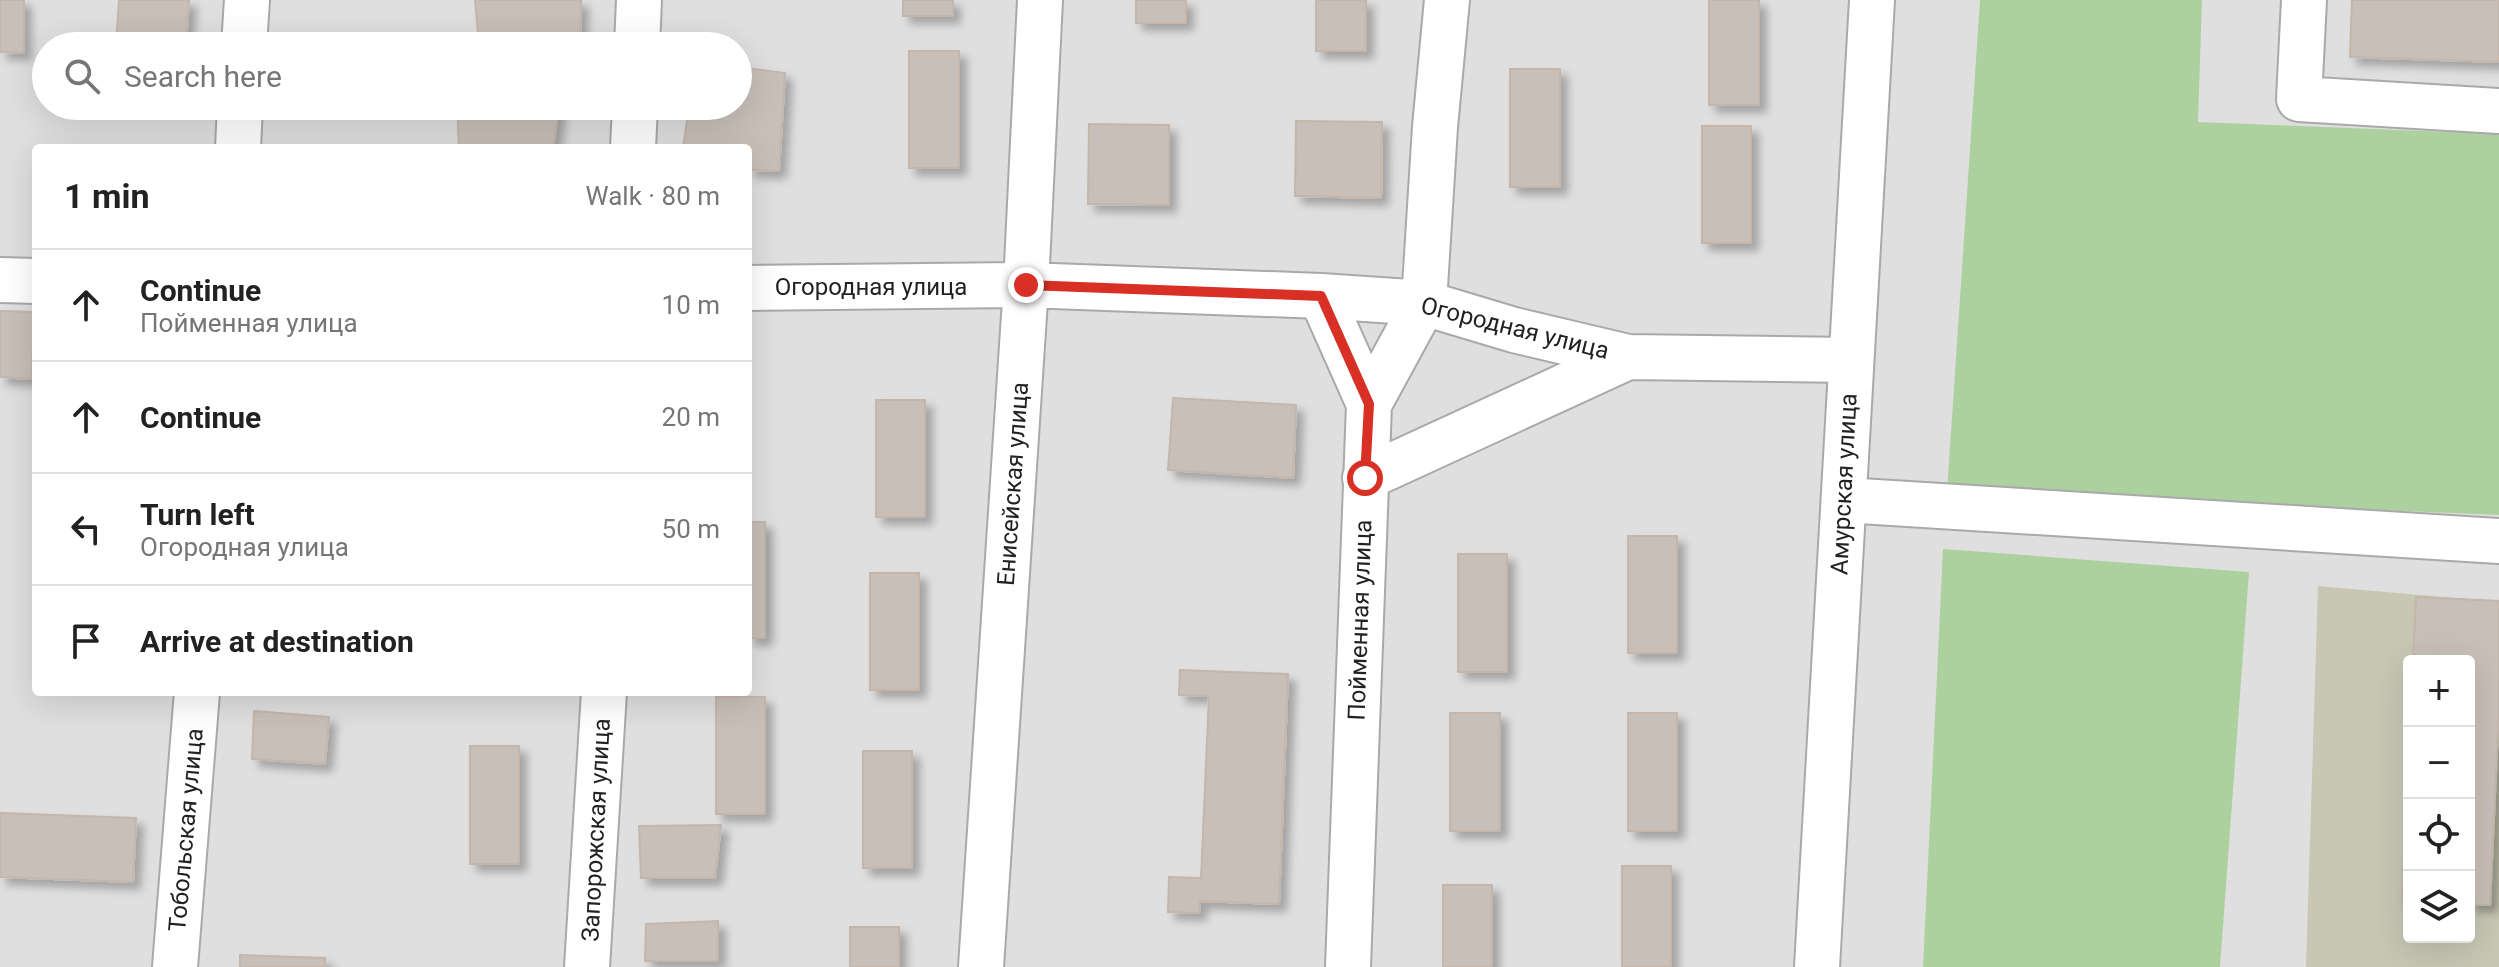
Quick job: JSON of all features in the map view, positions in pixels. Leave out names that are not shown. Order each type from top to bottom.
[{"type":"street","points":[[245,32],[247,0]]},
{"type":"street","points":[[638,32],[639,0]]},
{"type":"street","name":"Енисейская улица","points":[[981,967],[1026,285],[1040,0]]},
{"type":"street","name":"Пойменная улица","points":[[1348,967],[1369,404],[1424,303],[1447,0]]},
{"type":"street","name":"Амурская улица","points":[[1817,967],[1872,0]]},
{"type":"street","points":[[2304,0],[2299,99],[2499,111]]},
{"type":"street","points":[[238,144],[239,120]]},
{"type":"street","points":[[633,144],[634,120]]},
{"type":"street","points":[[0,280],[32,281]]},
{"type":"street","name":"Огородная улица","points":[[752,288],[1026,285],[1321,296],[1424,303],[1514,330],[1628,357],[1850,360]]},
{"type":"street","points":[[1321,296],[1369,404]]},
{"type":"street","points":[[1365,478],[1628,357]]},
{"type":"street","points":[[1844,500],[2499,541]]},
{"type":"street","name":"Тобольская улица","points":[[175,967],[197,696]]},
{"type":"street","name":"Запорожская улица","points":[[587,967],[604,696]]},
{"type":"shaded area","points":[[0,0],[2499,0],[2499,967],[0,967]]},
{"type":"shaded area","points":[[2318,586],[2499,602],[2499,967],[2306,967]]},
{"type":"green space","points":[[1980,0],[2202,0],[2198,122],[2499,134],[2499,515],[1947,492]]},
{"type":"green space","points":[[1943,549],[2249,572],[2220,967],[1923,967]]},
{"type":"building","points":[[0,0],[24,0],[24,53],[0,52]]},
{"type":"building","points":[[119,0],[189,0],[187,32],[117,32]]},
{"type":"building","points":[[475,0],[581,0],[580,32],[478,32]]},
{"type":"building","points":[[903,0],[953,0],[953,16],[903,16]]},
{"type":"building","points":[[1136,0],[1186,0],[1186,23],[1136,23]]},
{"type":"building","points":[[1316,0],[1366,0],[1366,51],[1316,51]]},
{"type":"building","points":[[1709,0],[1759,0],[1759,105],[1709,105]]},
{"type":"building","points":[[2352,0],[2499,0],[2499,62],[2350,57]]},
{"type":"building","points":[[909,51],[959,51],[959,168],[909,168]]},
{"type":"building","points":[[752,69],[785,73],[779,171],[752,170],[752,144],[684,144],[687,120],[752,120]]},
{"type":"building","points":[[1510,69],[1560,69],[1560,187],[1510,187]]},
{"type":"building","points":[[458,120],[557,120],[554,144],[459,144]]},
{"type":"building","points":[[1296,121],[1382,122],[1381,198],[1295,196]]},
{"type":"building","points":[[1089,124],[1169,125],[1169,205],[1088,204]]},
{"type":"building","points":[[1702,126],[1751,126],[1751,243],[1702,243]]},
{"type":"building","points":[[0,311],[32,312],[31,379],[0,377]]},
{"type":"building","points":[[1173,398],[1296,405],[1293,478],[1168,470]]},
{"type":"building","points":[[876,400],[925,400],[925,517],[876,517]]},
{"type":"building","points":[[752,522],[765,522],[765,638],[752,638]]},
{"type":"building","points":[[1628,536],[1677,536],[1677,653],[1628,653]]},
{"type":"building","points":[[1458,554],[1507,554],[1507,672],[1458,672]]},
{"type":"building","points":[[870,573],[919,573],[919,690],[870,690]]},
{"type":"building","points":[[2416,597],[2499,601],[2499,706],[2490,905],[2475,904],[2475,655],[2413,655]]},
{"type":"building","points":[[1180,670],[1288,674],[1279,904],[1200,901],[1199,913],[1168,912],[1169,877],[1201,878],[1209,696],[1179,695]]},
{"type":"building","points":[[716,697],[765,697],[765,814],[716,814]]},
{"type":"building","points":[[254,711],[329,717],[325,764],[252,759]]},
{"type":"building","points":[[1450,713],[1500,713],[1500,831],[1450,831]]},
{"type":"building","points":[[1628,713],[1677,713],[1677,831],[1628,831]]},
{"type":"building","points":[[470,746],[519,746],[519,864],[470,864]]},
{"type":"building","points":[[863,751],[912,751],[912,868],[863,868]]},
{"type":"building","points":[[0,813],[136,818],[133,882],[0,877]]},
{"type":"building","points":[[721,825],[715,878],[641,878],[639,826]]},
{"type":"building","points":[[1622,866],[1671,866],[1671,967],[1622,967]]},
{"type":"building","points":[[1443,885],[1492,885],[1492,967],[1443,967]]},
{"type":"building","points":[[718,921],[718,961],[645,961],[646,924]]},
{"type":"building","points":[[850,927],[899,927],[899,967],[850,967]]},
{"type":"building","points":[[240,955],[325,958],[325,967],[240,967]]},
{"type":"route","points":[[1026,285],[1321,296],[1369,404],[1365,478]]}]
